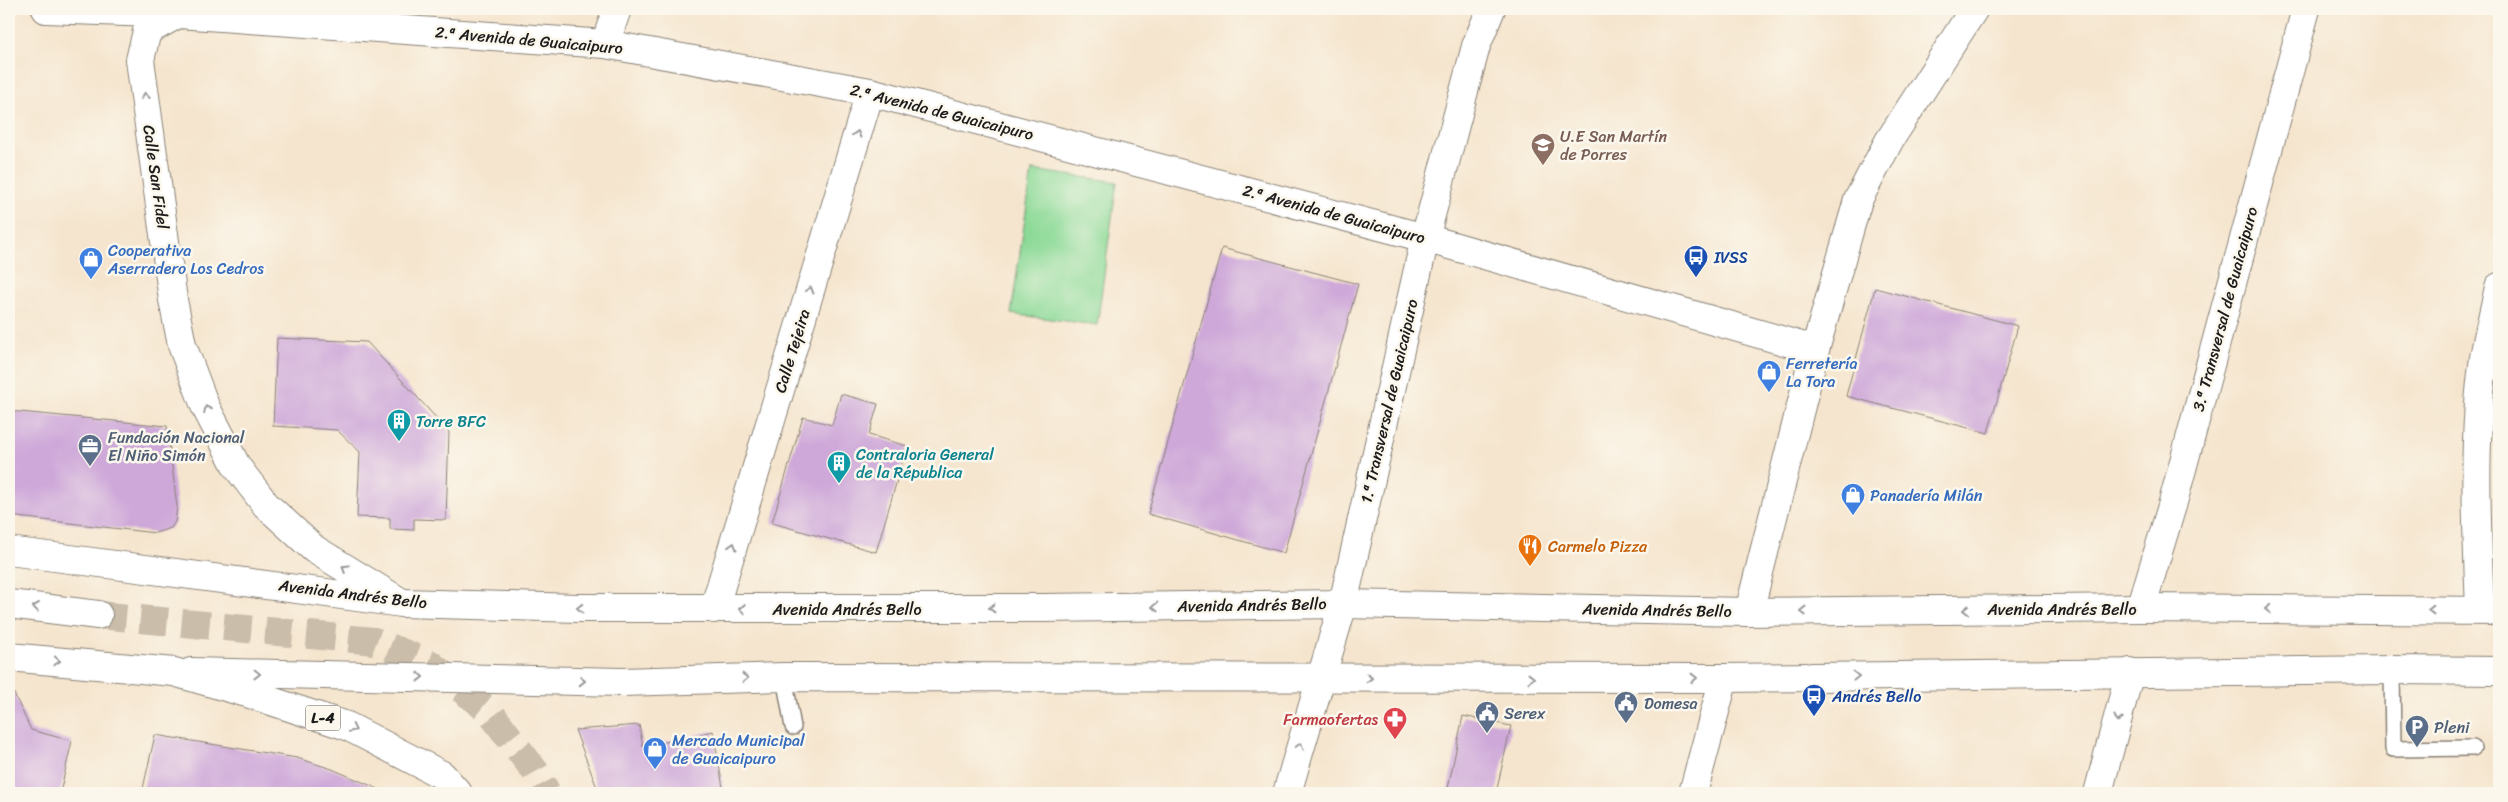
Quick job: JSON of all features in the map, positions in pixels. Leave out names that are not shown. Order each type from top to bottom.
[{"type":"street","name":"2.ª Avenida de Guaicaipuro","points":[[46,9],[180,11],[605,44],[870,92],[1425,238],[1815,350]]},
{"type":"street","points":[[605,44],[616,9]]},
{"type":"street","name":"1.ª Transversal de Guaicaipuro","points":[[1286,793],[1343,604],[1425,238],[1476,46],[1491,9]]},
{"type":"street","points":[[1749,612],[1815,350],[1858,200],[1889,142],[1974,9]]},
{"type":"street","name":"3.ª Transversal de Guaicaipuro","points":[[2141,608],[2172,506],[2306,9]]},
{"type":"street","name":"Calle San Fidel","points":[[180,11],[147,31],[140,60],[173,300],[185,353],[205,406],[237,467],[266,505],[314,549],[402,603]]},
{"type":"street","name":"Calle Tejeira","points":[[714,610],[870,92]]},
{"type":"street","points":[[2490,611],[2478,537],[2480,402],[2484,357],[2499,287]]},
{"type":"street","name":"Avenida Andrés Bello","points":[[9,551],[402,603],[714,610],[1343,604],[1749,612],[2141,608],[2490,611]]},
{"type":"street","points":[[9,604],[98,615]]},
{"type":"street","name":"L-4","points":[[10,657],[174,672],[347,726],[442,775],[458,793]]},
{"type":"street","points":[[174,672],[622,682],[784,678],[1320,676],[1380,678],[1724,678],[2130,672],[2499,671]]},
{"type":"street","points":[[2098,793],[2130,672]]},
{"type":"street","points":[[1693,793],[1724,678]]},
{"type":"lane","points":[[2392,670],[2394,749],[2473,748]]},
{"type":"lane","points":[[784,678],[793,728]]},
{"type":"green space","points":[[1032,170],[1117,182],[1097,325],[1011,314]]},
{"type":"building","points":[[1222,248],[1358,284],[1284,553],[1148,514]]},
{"type":"building","points":[[1875,288],[2018,326],[1988,433],[1846,396]]},
{"type":"building","name":"Torre BFC","points":[[277,338],[367,342],[449,432],[446,520],[414,519],[414,530],[390,529],[390,518],[357,517],[360,452],[337,430],[273,426]]},
{"type":"building","name":"Contraloria General de la Républica","points":[[841,394],[878,404],[869,435],[907,446],[876,552],[772,523],[803,417],[832,425]]},
{"type":"building","name":"Fundación Nacional El Niño Simón","points":[[9,411],[167,426],[177,507],[175,522],[171,528],[155,533],[9,516]]},
{"type":"building","points":[[9,683],[31,730],[72,741],[60,793],[9,793]]},
{"type":"building","points":[[1463,716],[1511,726],[1496,793],[1447,793]]},
{"type":"building","name":"Mercado Municipal de Guaicaipuro","points":[[639,725],[643,747],[713,731],[724,793],[599,793],[575,730]]},
{"type":"building","points":[[155,735],[297,758],[332,769],[388,793],[142,793]]},
{"type":"tunnel","points":[[98,615],[374,641],[429,663],[489,711],[535,771],[547,793]]},
{"type":"place","name":"U.E San Martín de Porres","points":[[1543,166]]},
{"type":"place","name":"IVSS","points":[[1696,278]]},
{"type":"place","name":"Cooperativa Aserradero Los Cedros","points":[[91,280]]},
{"type":"place","name":"Ferretería La Tora","points":[[1769,393]]},
{"type":"place","name":"Torre BFC","points":[[399,442]]},
{"type":"place","name":"Fundación Nacional El Niño Simón","points":[[90,467]]},
{"type":"place","name":"Contraloria General de la Républica","points":[[839,484]]},
{"type":"place","name":"Panadería Milán","points":[[1853,516]]},
{"type":"place","name":"Carmelo Pizza","points":[[1530,567]]},
{"type":"place","name":"Andrés Bello","points":[[1814,717]]},
{"type":"place","name":"Domesa","points":[[1626,724]]},
{"type":"place","name":"Serex","points":[[1487,734]]},
{"type":"place","name":"Farmaofertas","points":[[1395,740]]},
{"type":"place","name":"Pleni","points":[[2417,748]]},
{"type":"place","name":"Mercado Municipal de Guaicaipuro","points":[[655,770]]}]
